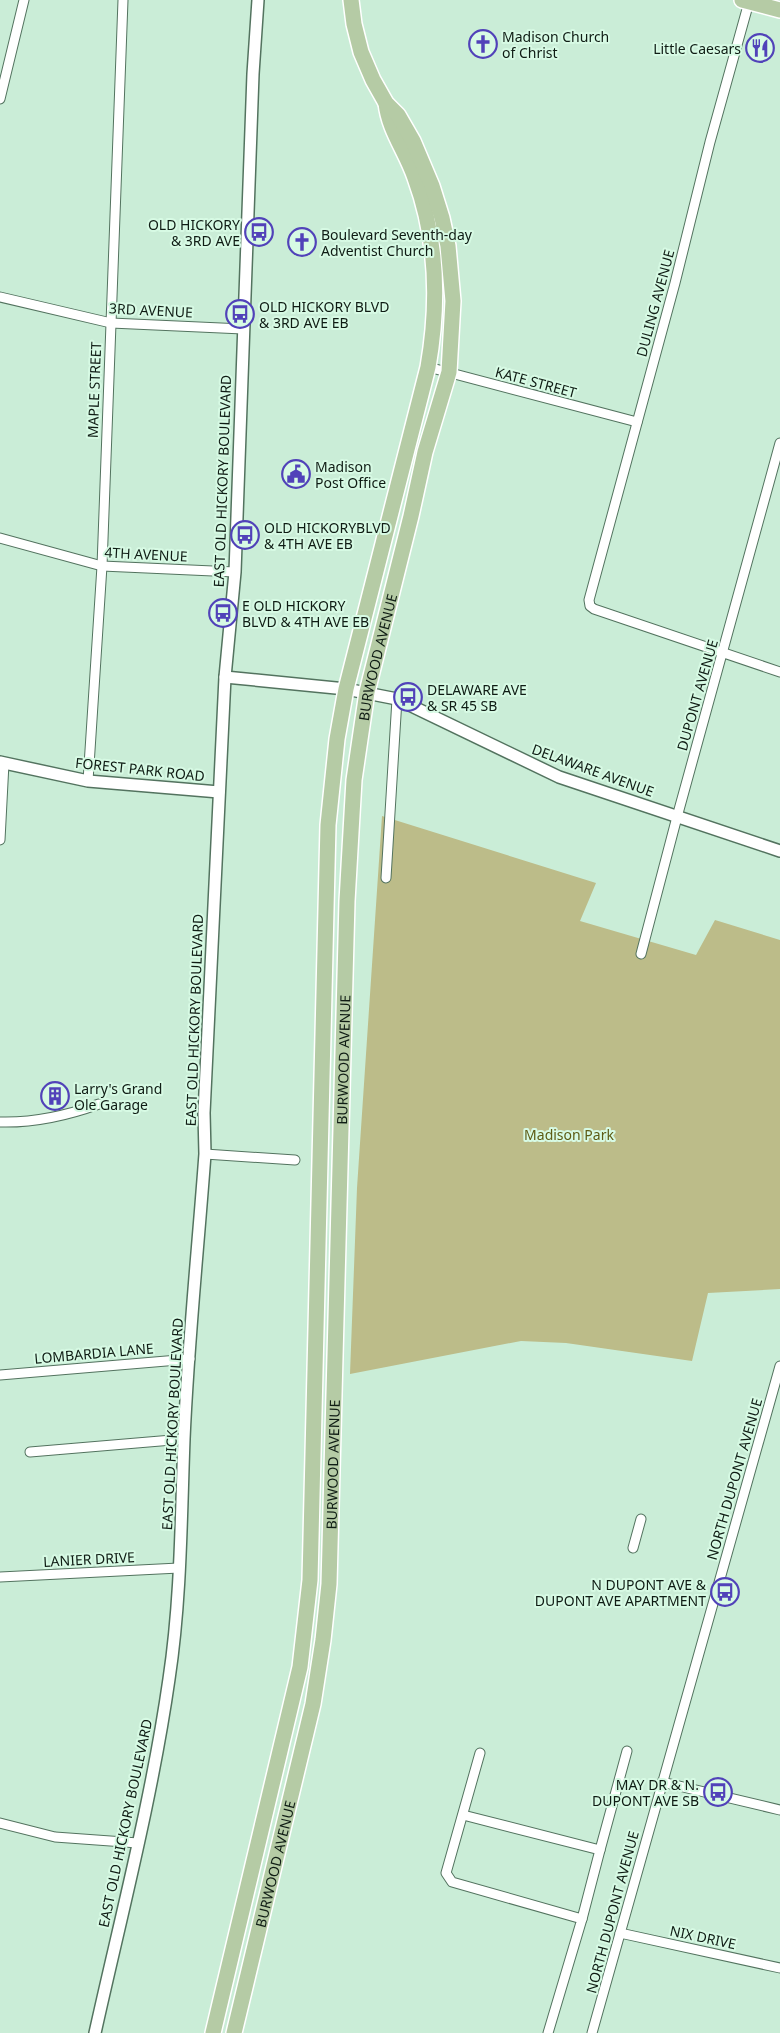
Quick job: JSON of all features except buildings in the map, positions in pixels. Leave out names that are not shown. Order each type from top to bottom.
[{"type":"main road","name":"BURWOOD AVENUE","points":[[234,2033],[312,1704],[324,1640],[329,1584],[347,901],[354,780],[367,692],[425,452],[448,372],[452,348],[453,301],[448,246],[442,218],[432,186],[413,141],[398,115],[386,103],[361,52],[354,24],[351,0]]},
{"type":"main road","points":[[746,1],[780,10]]},
{"type":"main road","name":"BURWOOD AVENUE","points":[[214,2033],[300,1668],[310,1580],[328,826],[336,739],[346,689],[428,367],[435,312],[433,256],[426,216],[415,178],[388,121],[386,103]]},
{"type":"street","points":[[0,99],[24,0]]},
{"type":"street","name":"MAPLE STREET","points":[[88,781],[102,566],[123,0]]},
{"type":"street","name":"EAST OLD HICKORY BOULEVARD","points":[[94,2033],[138,1843],[169,1678],[179,1568],[184,1439],[205,1154],[204,1103],[225,677],[235,572],[252,74],[258,0]]},
{"type":"street","name":"DULING AVENUE","points":[[724,652],[594,609],[590,606],[590,594],[637,422],[746,1]]},
{"type":"street","name":"3RD AVENUE","points":[[0,297],[110,323],[243,329]]},
{"type":"street","name":"KATE STREET","points":[[428,367],[637,422]]},
{"type":"street","name":"DUPONT AVENUE","points":[[642,954],[677,817],[724,652],[780,442]]},
{"type":"street","name":"4TH AVENUE","points":[[0,538],[102,566],[235,572]]},
{"type":"street","points":[[724,652],[780,672]]},
{"type":"street","name":"DELAWARE AVENUE","points":[[225,677],[346,689],[398,699],[559,777],[780,851]]},
{"type":"street","name":"BURWOOD AVENUE","points":[[386,878],[398,699]]},
{"type":"street","points":[[0,840],[2,762]]},
{"type":"street","name":"FOREST PARK ROAD","points":[[2,762],[88,781],[219,792]]},
{"type":"street","points":[[0,1122],[24,1123],[58,1117],[99,1104]]},
{"type":"street","points":[[205,1154],[295,1160]]},
{"type":"street","name":"LOMBARDIA LANE","points":[[0,1375],[190,1359]]},
{"type":"street","name":"NORTH DUPONT AVENUE","points":[[592,2033],[662,1782],[722,1553],[780,1366]]},
{"type":"street","points":[[30,1452],[184,1439]]},
{"type":"street","points":[[633,1548],[641,1519]]},
{"type":"street","name":"LANIER DRIVE","points":[[0,1577],[179,1568]]},
{"type":"street","points":[[548,2033],[582,1919],[627,1751]]},
{"type":"street","points":[[480,1753],[446,1873],[452,1882],[582,1919]]},
{"type":"street","points":[[662,1782],[780,1810]]},
{"type":"street","points":[[463,1815],[600,1850]]},
{"type":"street","points":[[0,1823],[55,1837],[138,1843]]},
{"type":"street","name":"NIX DRIVE","points":[[620,1933],[780,1968]]},
{"type":"green space","name":"Madison Park","points":[[382,816],[596,883],[580,921],[696,955],[715,920],[780,940],[780,1289],[708,1293],[692,1361],[566,1343],[521,1341],[350,1374],[357,1188]]},
{"type":"place","name":"Madison Church of Christ","points":[[483,44]]},
{"type":"place","name":"Little Caesars","points":[[760,48]]},
{"type":"place","name":"OLD HICKORY & 3RD AVE","points":[[259,232]]},
{"type":"place","name":"Boulevard Seventh-day Adventist Church","points":[[302,242]]},
{"type":"place","name":"OLD HICKORY BLVD & 3RD AVE EB","points":[[240,314]]},
{"type":"place","name":"Madison Post Office","points":[[296,474]]},
{"type":"place","name":"OLD HICKORYBLVD & 4TH AVE EB","points":[[245,535]]},
{"type":"place","name":"E OLD HICKORY BLVD & 4TH AVE EB","points":[[223,613]]},
{"type":"place","name":"DELAWARE AVE & SR 45 SB","points":[[408,697]]},
{"type":"place","name":"Larry's Grand Ole Garage","points":[[55,1096]]},
{"type":"place","name":"N DUPONT AVE & DUPONT AVE APARTMENT","points":[[725,1592]]},
{"type":"place","name":"MAY DR & N. DUPONT AVE SB","points":[[718,1792]]}]
